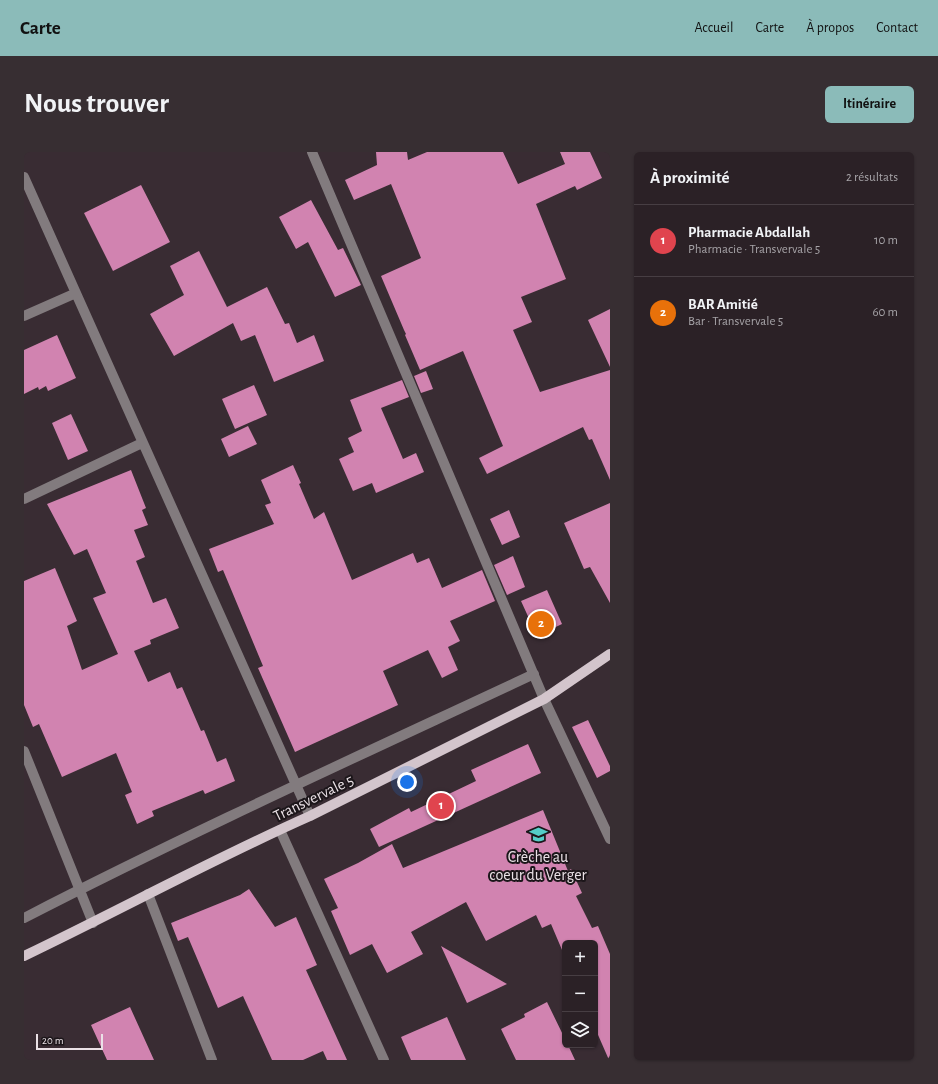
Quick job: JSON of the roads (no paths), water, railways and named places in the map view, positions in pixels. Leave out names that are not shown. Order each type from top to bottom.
[{"type":"main road","name":"Transvervale 5","points":[[24,956],[310,816],[544,699],[610,654]]},
{"type":"street","points":[[312,152],[544,699],[610,839]]},
{"type":"street","points":[[24,177],[142,444],[310,816]]},
{"type":"street","points":[[24,316],[76,294]]},
{"type":"street","points":[[24,499],[142,444]]},
{"type":"street","points":[[24,918],[79,889],[296,785],[534,674]]},
{"type":"street","points":[[24,751],[93,923]]},
{"type":"street","points":[[280,830],[384,1060]]},
{"type":"street","points":[[148,894],[212,1060]]},
{"type":"place","name":"BAR Amitié","points":[[541,624]]},
{"type":"place","name":"Pharmacie Abdallah","points":[[441,806]]},
{"type":"place","name":"Crèche au coeur du Verger","points":[[538,835]]}]
